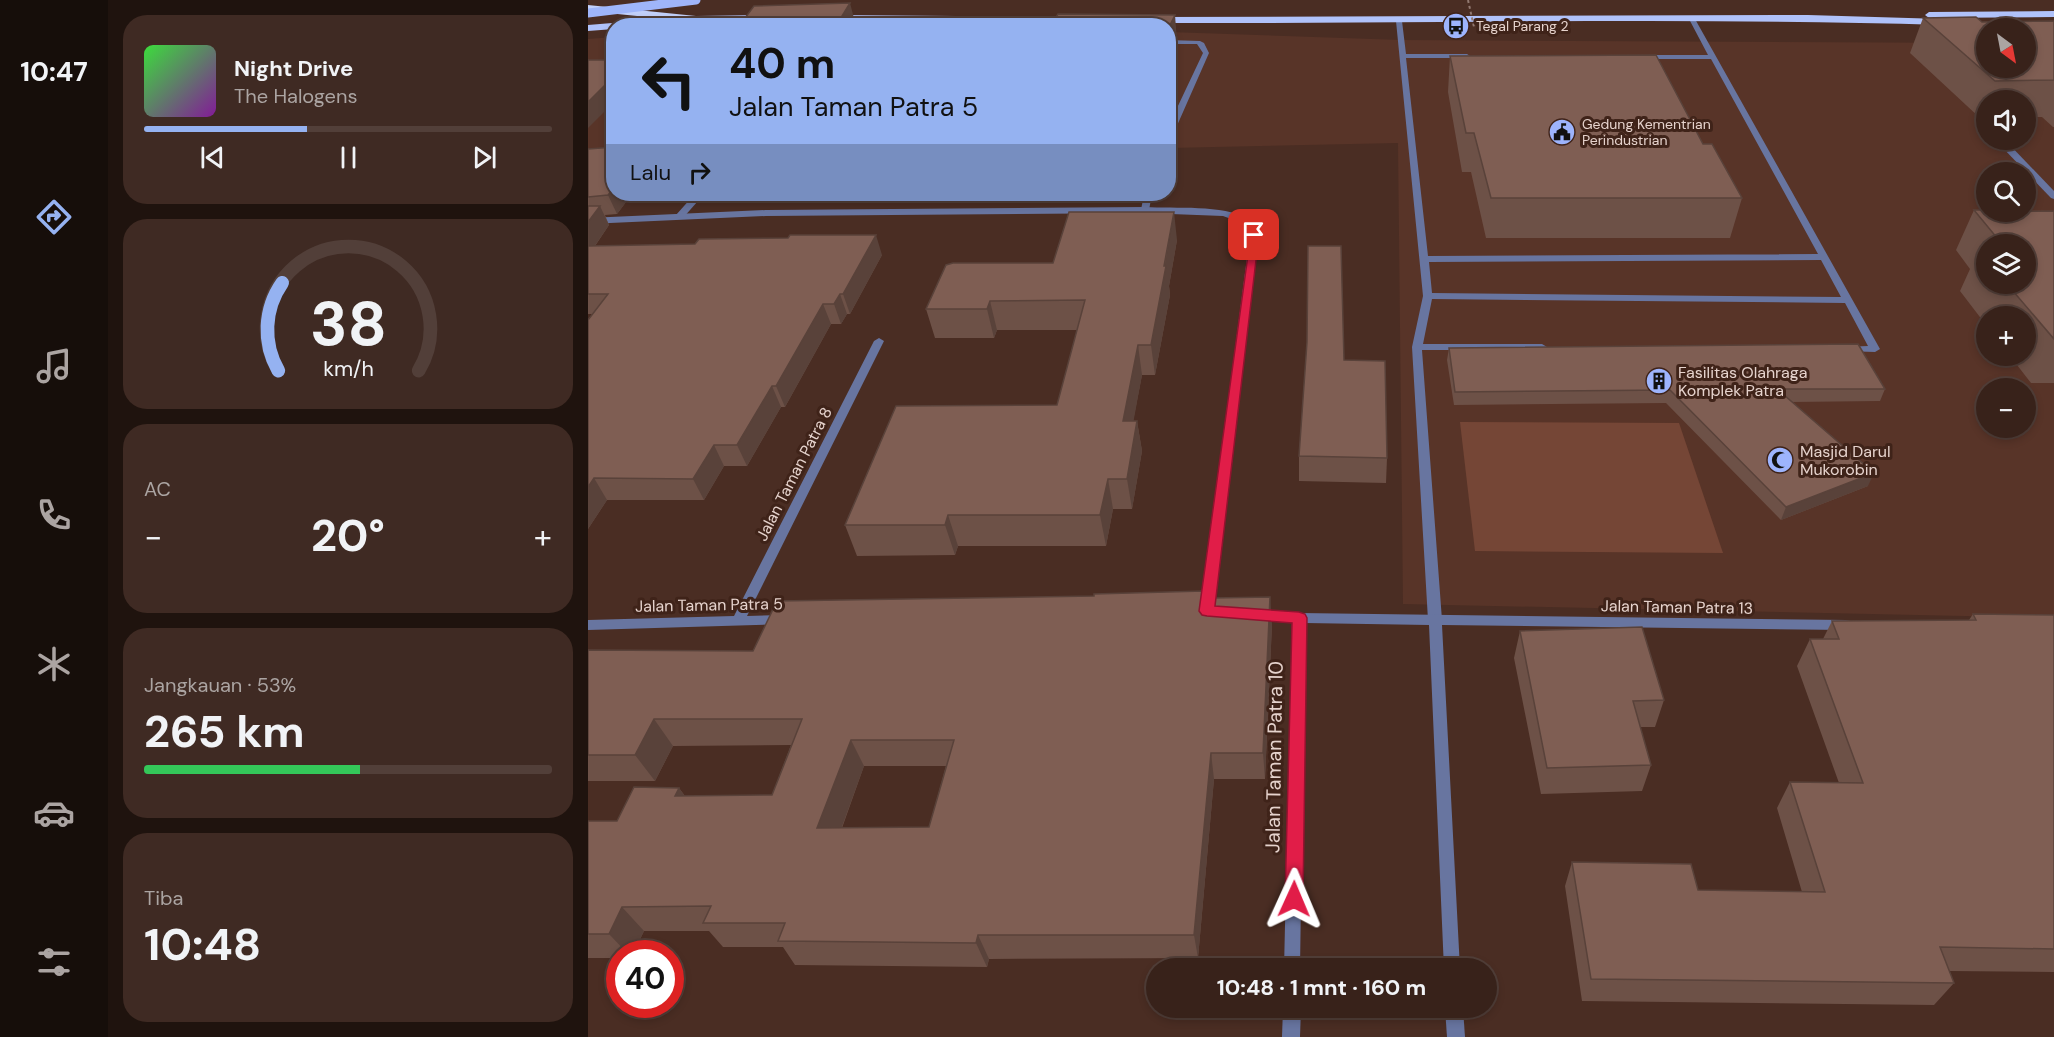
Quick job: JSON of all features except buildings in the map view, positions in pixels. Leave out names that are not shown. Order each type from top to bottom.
[{"type":"highway","points":[[588,10],[684,18]]},
{"type":"highway","points":[[1878,19],[1919,15],[2054,14]]},
{"type":"highway","points":[[820,18],[956,18]]},
{"type":"highway","points":[[1176,20],[1878,19],[1941,24],[2054,24]]},
{"type":"highway","points":[[588,28],[606,27]]},
{"type":"main road","points":[[588,10],[696,0]]},
{"type":"street","points":[[1692,19],[1875,349],[1839,349]]},
{"type":"street","points":[[1399,21],[1428,296],[1417,347],[1435,620],[1451,958]]},
{"type":"street","points":[[1176,42],[1198,42],[1202,44],[1206,53],[1176,119]]},
{"type":"street","points":[[1402,56],[1474,56]]},
{"type":"street","points":[[1629,57],[1713,57]]},
{"type":"street","points":[[2009,150],[2054,196]]},
{"type":"street","points":[[679,217],[693,201]]},
{"type":"street","points":[[1145,210],[1147,201]]},
{"type":"street","points":[[588,221],[938,211],[1145,210],[1224,213],[1245,221],[1251,226],[1254,235],[1206,611]]},
{"type":"street","points":[[1424,259],[1823,257]]},
{"type":"street","points":[[1428,296],[1847,300]]},
{"type":"street","name":"Jalan Taman Patra 8","points":[[738,621],[879,341]]},
{"type":"street","points":[[1417,347],[1558,347]]},
{"type":"street","points":[[1246,613],[1299,618]]},
{"type":"street","name":"Jalan Taman Patra 13","points":[[1299,618],[1863,626]]},
{"type":"street","name":"Jalan Taman Patra 10","points":[[1292,958],[1299,618]]},
{"type":"street","name":"Jalan Taman Patra 5","points":[[588,625],[797,620]]},
{"type":"street","points":[[1291,1037],[1292,1018]]},
{"type":"street","points":[[1455,1018],[1456,1037]]},
{"type":"path","points":[[1468,0],[1474,27]]},
{"type":"shaded area","points":[[1176,32],[1401,40],[1976,43],[1976,78],[2036,78],[2036,59],[2054,43],[2054,618],[1403,604],[1398,143],[1176,148]]},
{"type":"shaded area","points":[[606,38],[606,161],[588,161],[588,39]]},
{"type":"shaded area","points":[[1460,422],[1679,423],[1723,553],[1475,551]]},
{"type":"place","name":"Tegal Parang 2","points":[[1456,26]]},
{"type":"place","name":"Gedung Kementrian Perindustrian","points":[[1562,132]]},
{"type":"place","name":"Fasilitas Olahraga Komplek Patra","points":[[1659,381]]},
{"type":"place","name":"Masjid Darul Mukorobin","points":[[1780,460]]},
{"type":"route","points":[[1254,235],[1207,611],[1299,618],[1294,899]]}]
